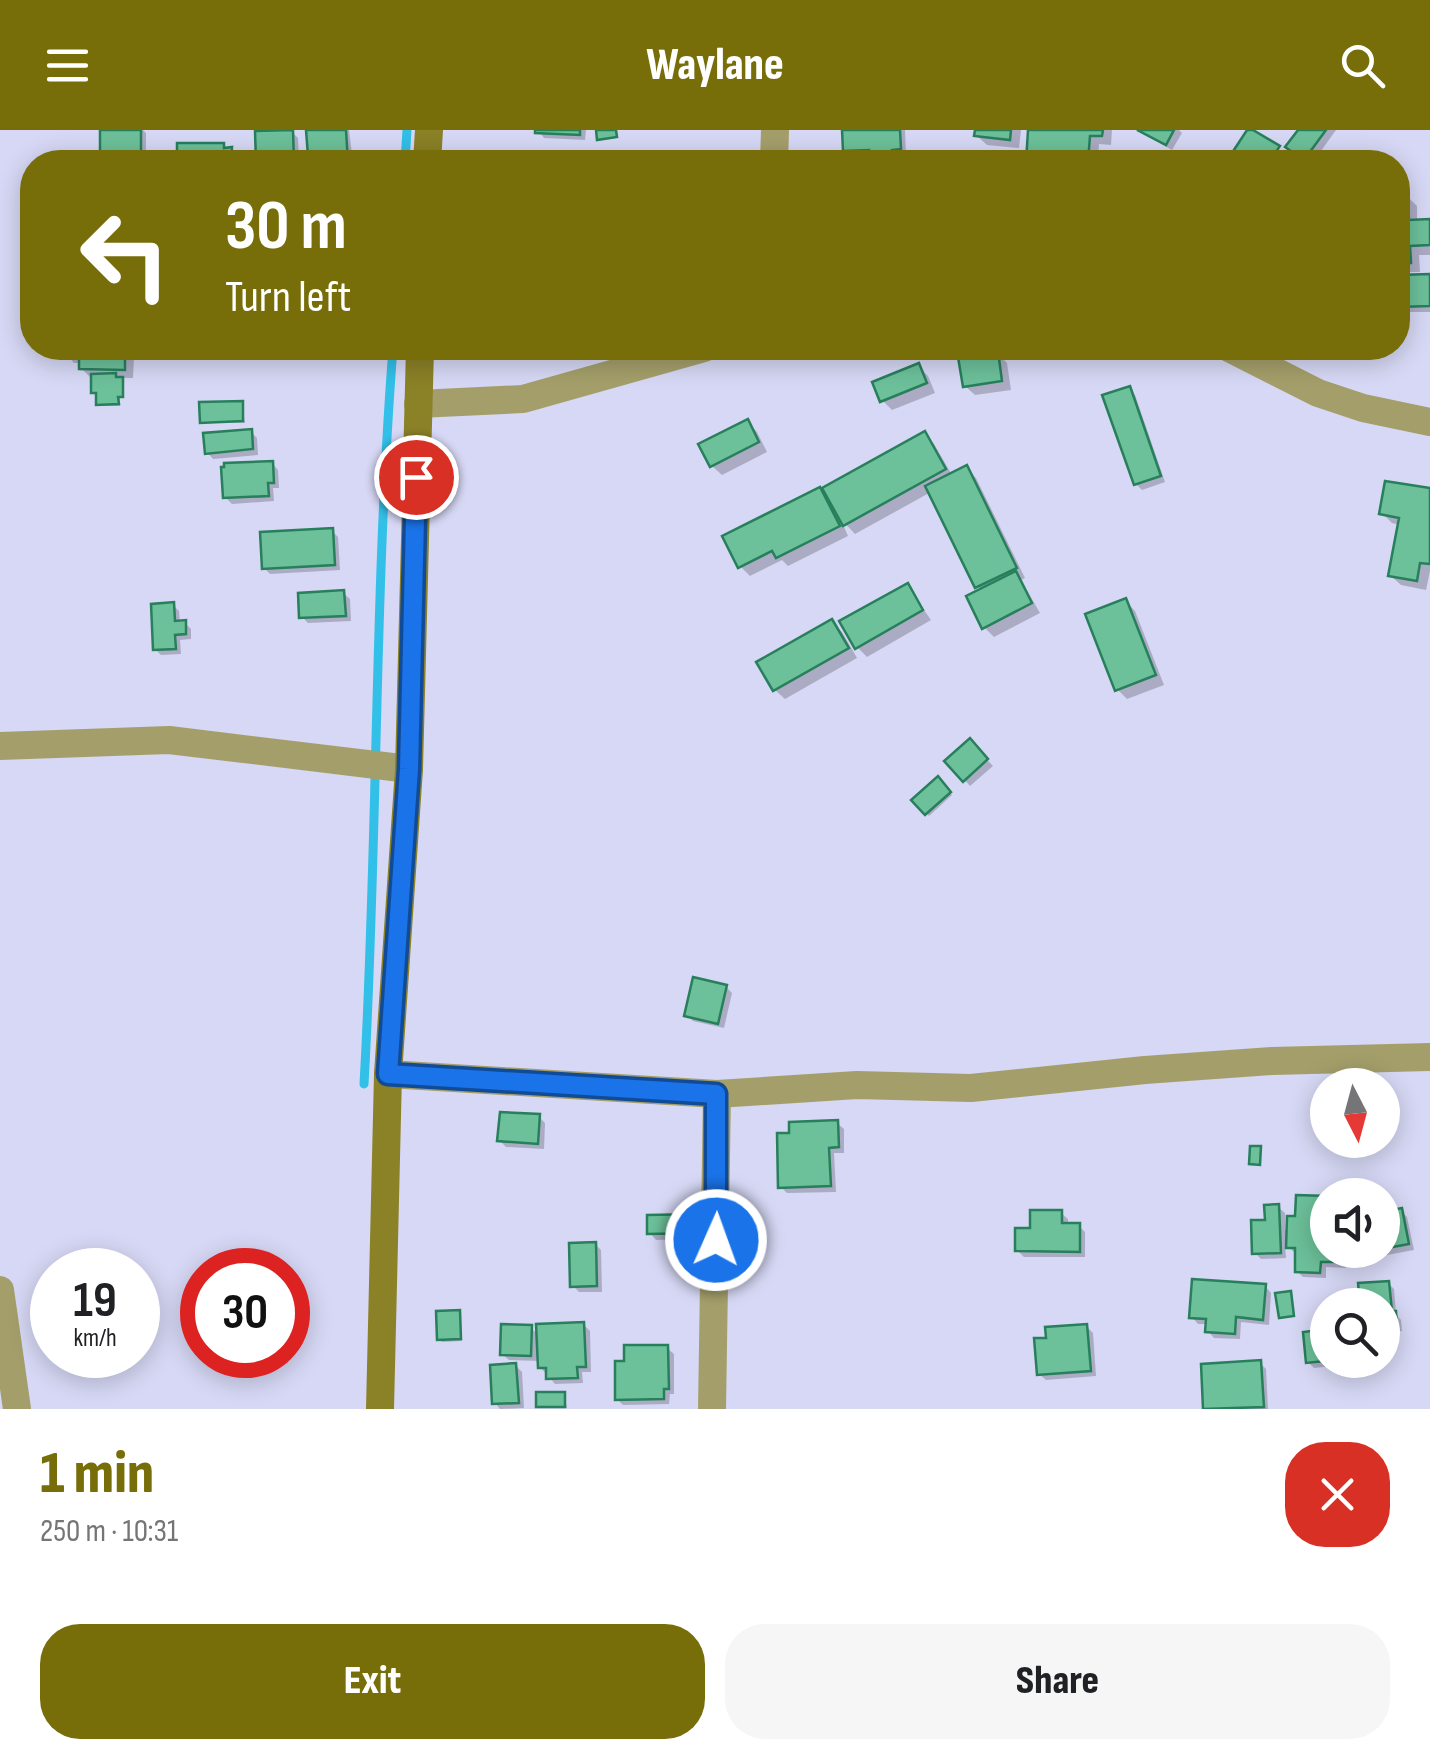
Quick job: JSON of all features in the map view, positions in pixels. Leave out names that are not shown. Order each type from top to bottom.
[{"type":"main road","points":[[380,1409],[388,1074],[409,769],[420,360]]},
{"type":"street","points":[[418,404],[523,399],[661,360]]},
{"type":"street","points":[[1253,360],[1318,393],[1363,408],[1430,422]]},
{"type":"street","points":[[0,746],[169,740],[409,769]]},
{"type":"street","points":[[388,1074],[716,1094],[857,1085],[971,1088],[1272,1060],[1430,1057]]},
{"type":"street","points":[[712,1409],[716,1094]]},
{"type":"street","points":[[0,1290],[17,1409]]},
{"type":"building","points":[[100,130],[141,130],[141,150],[100,150]]},
{"type":"building","points":[[293,130],[294,150],[256,150],[255,131]]},
{"type":"building","points":[[306,130],[346,130],[347,150],[308,150]]},
{"type":"building","points":[[580,130],[580,135],[535,133]]},
{"type":"building","points":[[596,130],[616,130],[617,137],[597,140]]},
{"type":"building","points":[[842,130],[900,130],[901,149],[843,150]]},
{"type":"building","points":[[975,130],[1011,130],[1010,140],[974,136]]},
{"type":"building","points":[[1028,130],[1103,130],[1102,136],[1090,136],[1089,150],[1027,150]]},
{"type":"building","points":[[1137,130],[1174,130],[1166,145]]},
{"type":"building","points":[[1247,130],[1280,146],[1277,150],[1234,150]]},
{"type":"building","points":[[1298,130],[1326,130],[1311,150],[1285,147]]},
{"type":"building","points":[[177,143],[224,143],[224,148],[232,147],[232,150],[177,150]]},
{"type":"building","points":[[1430,219],[1430,245],[1410,246],[1410,220]]},
{"type":"building","points":[[1430,274],[1430,306],[1410,307],[1410,275]]},
{"type":"building","points":[[79,360],[125,360],[125,370],[79,369]]},
{"type":"building","points":[[958,360],[999,360],[1002,381],[963,387]]},
{"type":"building","points":[[919,363],[927,383],[880,402],[872,382]]},
{"type":"building","points":[[116,373],[116,377],[123,377],[119,404],[96,405],[96,393],[91,393],[91,374]]},
{"type":"building","points":[[1130,386],[1161,476],[1134,485],[1102,395]]},
{"type":"building","points":[[243,401],[243,421],[200,423],[199,402]]},
{"type":"building","points":[[748,419],[759,442],[710,467],[698,444]]},
{"type":"building","points":[[252,429],[253,449],[205,454],[203,433]]},
{"type":"building","points":[[925,431],[946,469],[843,526],[822,488]]},
{"type":"building","points":[[273,461],[274,483],[268,483],[269,496],[223,498],[224,463]]},
{"type":"building","points":[[967,465],[1017,568],[975,588],[925,486]]},
{"type":"building","points":[[1385,481],[1430,488],[1430,564],[1420,563],[1417,581],[1388,576],[1399,518],[1379,514]]},
{"type":"building","points":[[820,487],[840,526],[776,558],[772,551],[738,568],[722,536]]},
{"type":"building","points":[[333,528],[335,565],[262,569],[260,532]]},
{"type":"building","points":[[1016,571],[1032,603],[982,629],[966,596]]},
{"type":"building","points":[[908,583],[923,610],[855,649],[839,621]]},
{"type":"building","points":[[344,590],[346,616],[299,618],[298,593]]},
{"type":"building","points":[[1126,598],[1156,675],[1115,691],[1085,614]]},
{"type":"building","points":[[174,602],[175,621],[186,620],[186,634],[175,635],[176,649],[153,650],[151,604]]},
{"type":"building","points":[[832,619],[849,648],[773,691],[756,662]]},
{"type":"building","points":[[970,738],[988,759],[963,782],[944,761]]},
{"type":"building","points":[[938,776],[951,792],[925,815],[911,800]]},
{"type":"building","points":[[693,977],[727,985],[718,1024],[684,1016]]},
{"type":"building","points":[[500,1112],[540,1114],[538,1144],[497,1141]]},
{"type":"building","points":[[838,1120],[839,1147],[829,1148],[831,1186],[778,1188],[777,1133],[789,1133],[789,1122]]},
{"type":"building","points":[[1250,1146],[1261,1146],[1260,1165],[1249,1164]]},
{"type":"building","points":[[1296,1195],[1310,1195],[1310,1268],[1320,1268],[1320,1273],[1295,1272],[1295,1248],[1286,1248],[1287,1216],[1295,1216]]},
{"type":"building","points":[[1279,1204],[1281,1253],[1252,1254],[1251,1220],[1265,1220],[1264,1205]]},
{"type":"building","points":[[1400,1208],[1409,1244],[1400,1246]]},
{"type":"building","points":[[1030,1210],[1062,1210],[1062,1223],[1080,1223],[1080,1252],[1015,1251],[1015,1228],[1030,1228]]},
{"type":"building","points":[[700,1214],[701,1233],[647,1234],[647,1215]]},
{"type":"building","points":[[596,1242],[597,1286],[570,1287],[569,1243]]},
{"type":"building","points":[[1192,1279],[1266,1284],[1263,1320],[1236,1317],[1235,1334],[1205,1332],[1206,1319],[1189,1318]]},
{"type":"building","points":[[1389,1281],[1390,1288],[1358,1288],[1358,1283]]},
{"type":"building","points":[[1291,1291],[1294,1316],[1279,1318],[1275,1293]]},
{"type":"building","points":[[460,1310],[461,1339],[437,1340],[436,1311]]},
{"type":"building","points":[[584,1322],[586,1367],[577,1367],[578,1378],[546,1379],[546,1368],[538,1368],[536,1324]]},
{"type":"building","points":[[501,1324],[532,1325],[531,1356],[500,1355]]},
{"type":"building","points":[[1087,1324],[1091,1371],[1037,1375],[1034,1338],[1046,1338],[1045,1327]]},
{"type":"building","points":[[1310,1331],[1310,1363],[1306,1363],[1303,1332]]},
{"type":"building","points":[[624,1345],[668,1345],[669,1389],[664,1389],[664,1399],[615,1400],[615,1361],[624,1361]]},
{"type":"building","points":[[1261,1360],[1264,1407],[1203,1409],[1201,1364]]},
{"type":"building","points":[[516,1363],[519,1403],[492,1404],[490,1365]]},
{"type":"building","points":[[536,1392],[565,1392],[565,1407],[536,1407]]},
{"type":"waterway","points":[[406,150],[407,130]]},
{"type":"waterway","points":[[364,1084],[382,531],[392,360]]},
{"type":"route","points":[[416,477],[409,769],[388,1074],[716,1094],[716,1240]]}]
